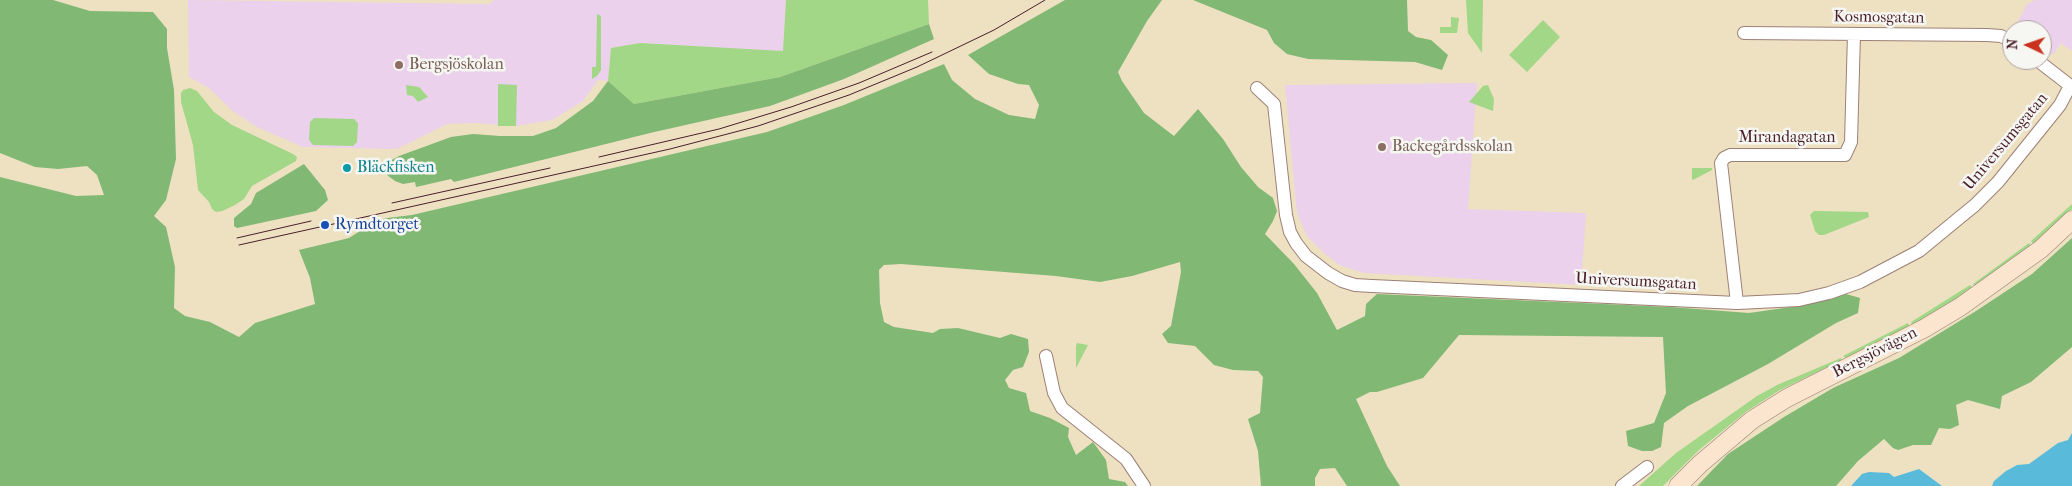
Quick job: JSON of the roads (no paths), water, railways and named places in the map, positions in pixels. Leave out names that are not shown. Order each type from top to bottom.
[{"type":"street","name":"Kosmosgatan","points":[[1744,33],[2002,36]]},
{"type":"street","name":"Mirandagatan","points":[[1737,304],[1721,163],[1730,154],[1845,155],[1851,142],[1854,34]]},
{"type":"street","points":[[2050,70],[2071,86]]},
{"type":"street","name":"Universumsgatan","points":[[1257,88],[1274,104],[1286,215],[1290,232],[1306,256],[1328,274],[1342,281],[1372,286],[1737,304],[1799,300],[1829,293],[1860,282],[1919,251],[1963,216],[1998,182],[2060,105],[2071,86]]},
{"type":"street","name":"Bergsjövägen","points":[[1678,486],[1700,464],[1752,420],[1787,398],[1925,328],[1960,307],[2041,249],[2072,220]]},
{"type":"street","points":[[1046,356],[1054,393],[1062,408],[1126,459],[1144,486]]},
{"type":"street","points":[[1622,486],[1647,467]]},
{"type":"water","points":[[2072,433],[2072,486],[1992,486],[1994,481],[2006,471],[2017,465],[2029,464],[2058,443],[2068,440]]},
{"type":"water","points":[[1919,469],[1942,486],[1851,486],[1862,474],[1869,472],[1889,473],[1894,477]]},
{"type":"tram line","points":[[239,245],[670,149],[758,126],[849,95],[917,67],[994,30],[1045,0]]},
{"type":"tram line","points":[[599,157],[719,129],[791,107],[859,83],[932,52]]},
{"type":"tram line","points":[[392,203],[550,168]]},
{"type":"tram line","points":[[237,238],[311,221]]},
{"type":"place","name":"Bergsjöskolan","points":[[399,65]]},
{"type":"place","name":"Backegårdsskolan","points":[[1382,147]]},
{"type":"place","name":"Bläckfisken","points":[[347,168]]},
{"type":"place","name":"Rymdtorget","points":[[325,225]]}]
